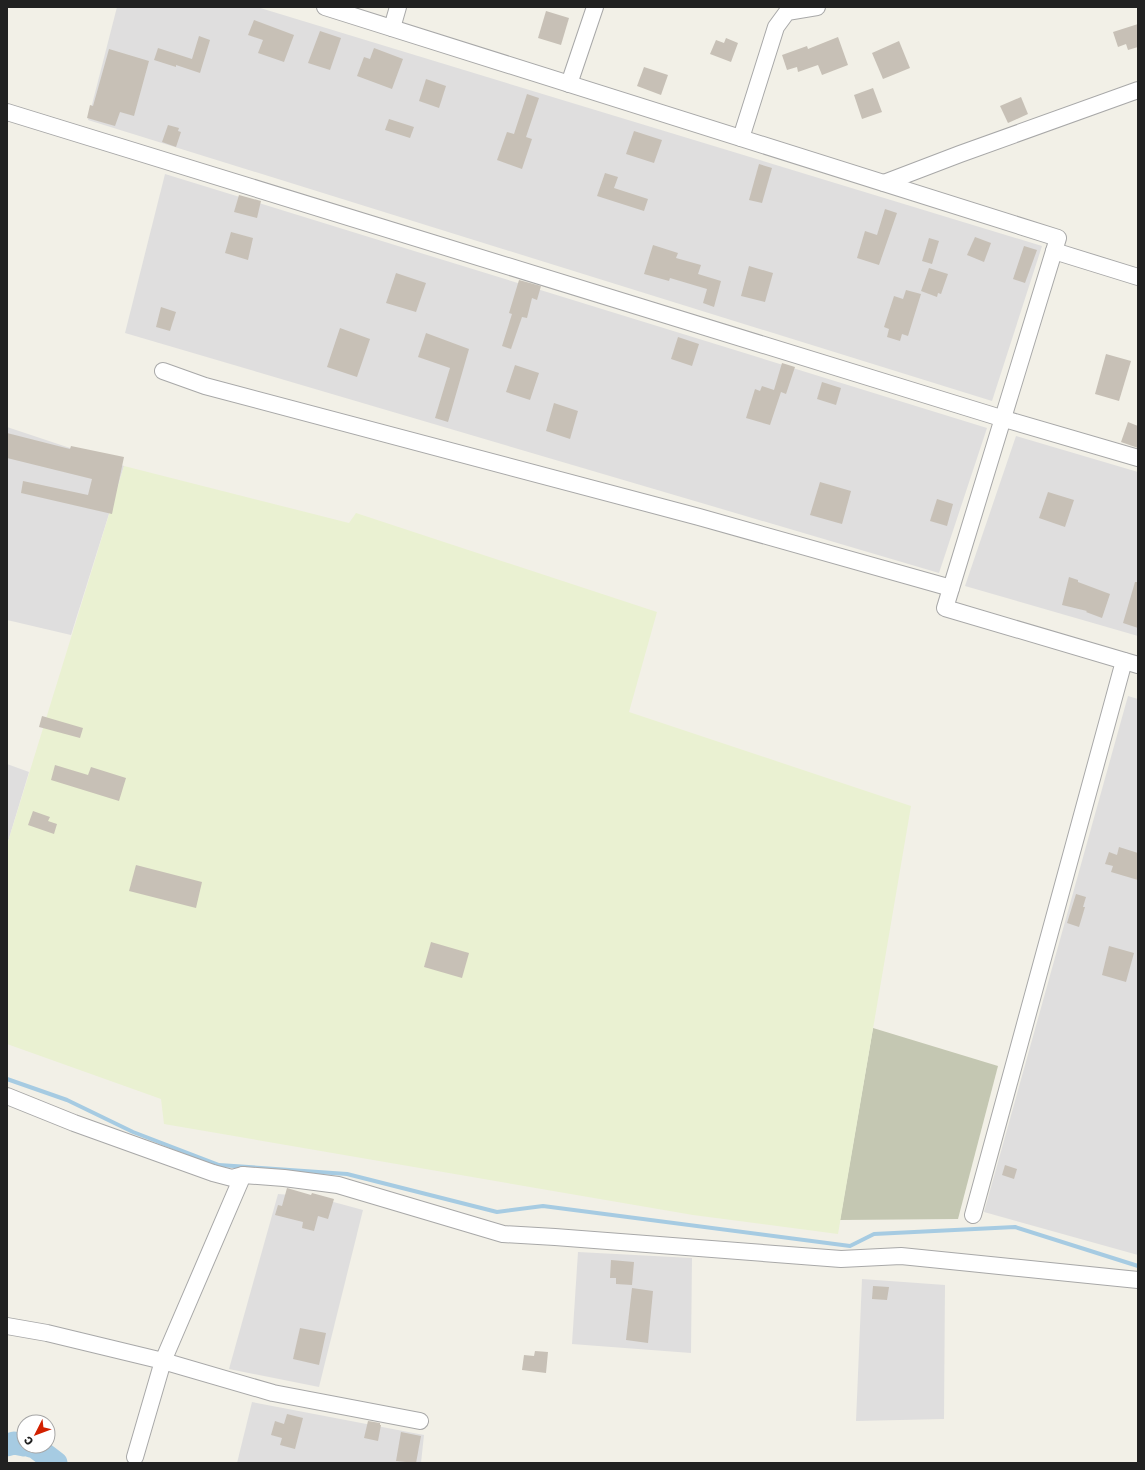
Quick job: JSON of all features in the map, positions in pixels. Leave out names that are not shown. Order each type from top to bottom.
[{"type":"street","points":[[324,7],[1058,238],[945,608],[1131,662],[973,1216]]},
{"type":"street","points":[[392,28],[398,7]]},
{"type":"street","points":[[569,84],[595,7]]},
{"type":"street","points":[[741,138],[776,26],[786,10],[817,7]]},
{"type":"street","points":[[884,183],[1138,90]]},
{"type":"street","points":[[7,112],[1002,418],[1138,458]]},
{"type":"street","points":[[1054,251],[1138,277]]},
{"type":"street","points":[[163,370],[213,388],[700,517],[951,588]]},
{"type":"street","points":[[7,1096],[74,1123],[213,1173],[232,1178],[243,1175],[284,1178],[338,1185],[503,1234],[841,1259],[901,1256],[1138,1280]]},
{"type":"street","points":[[135,1457],[163,1361],[243,1175]]},
{"type":"street","points":[[7,1326],[48,1333],[163,1361],[273,1393],[420,1421]]},
{"type":"shaded area","points":[[117,7],[257,7],[1042,246],[992,401],[88,120]]},
{"type":"shaded area","points":[[165,174],[987,428],[939,573],[125,333]]},
{"type":"shaded area","points":[[7,427],[124,466],[71,635],[7,620]]},
{"type":"shaded area","points":[[1016,436],[1138,472],[1138,636],[965,586]]},
{"type":"shaded area","points":[[124,466],[349,523],[356,513],[657,612],[629,712],[911,806],[838,1234],[693,1215],[164,1124],[161,1099],[7,1044],[7,845]]},
{"type":"shaded area","points":[[1128,696],[1138,699],[1138,1255],[984,1212]]},
{"type":"shaded area","points":[[7,764],[29,772],[7,845]]},
{"type":"shaded area","points":[[873,1028],[998,1066],[958,1219],[840,1220]]},
{"type":"shaded area","points":[[278,1194],[315,1197],[363,1210],[319,1387],[229,1369]]},
{"type":"shaded area","points":[[578,1252],[692,1258],[691,1353],[572,1344]]},
{"type":"shaded area","points":[[862,1279],[945,1285],[944,1419],[856,1421]]},
{"type":"shaded area","points":[[252,1402],[424,1435],[421,1463],[237,1463]]},
{"type":"building","points":[[546,11],[569,18],[561,45],[538,38]]},
{"type":"building","points":[[254,20],[294,35],[284,62],[258,53],[263,40],[248,35]]},
{"type":"building","points":[[1138,24],[1138,47],[1128,50],[1126,44],[1118,47],[1113,32]]},
{"type":"building","points":[[320,31],[341,38],[330,70],[308,63]]},
{"type":"building","points":[[199,36],[210,40],[200,73],[154,60],[158,48],[192,59]]},
{"type":"building","points":[[838,37],[848,65],[822,75],[818,65],[798,72],[797,67],[787,70],[782,55],[807,46],[808,49]]},
{"type":"building","points":[[726,38],[738,43],[731,62],[710,54],[716,40],[724,43]]},
{"type":"building","points":[[899,41],[910,68],[883,79],[872,53]]},
{"type":"building","points":[[374,48],[403,59],[392,89],[357,76],[364,57],[370,59]]},
{"type":"building","points":[[109,49],[149,61],[134,116],[120,112],[115,126],[87,118],[90,105],[93,106]]},
{"type":"building","points":[[644,67],[668,75],[661,95],[637,86]]},
{"type":"building","points":[[426,79],[446,86],[439,108],[419,101]]},
{"type":"building","points":[[873,88],[882,112],[862,119],[854,95]]},
{"type":"building","points":[[527,94],[539,98],[526,137],[532,139],[522,169],[497,160],[507,132],[514,134]]},
{"type":"building","points":[[1021,97],[1028,114],[1008,123],[1000,106]]},
{"type":"building","points":[[389,119],[414,127],[410,138],[385,130]]},
{"type":"building","points":[[168,125],[179,128],[178,131],[181,132],[176,147],[162,142]]},
{"type":"building","points":[[634,131],[662,140],[654,163],[626,154]]},
{"type":"building","points":[[759,164],[772,168],[762,203],[749,200]]},
{"type":"building","points":[[605,173],[618,177],[614,188],[648,199],[644,211],[597,196]]},
{"type":"building","points":[[239,195],[261,201],[257,218],[234,212]]},
{"type":"building","points":[[885,209],[897,213],[879,265],[857,258],[865,231],[877,235]]},
{"type":"building","points":[[231,232],[253,238],[248,260],[225,253]]},
{"type":"building","points":[[975,237],[991,243],[984,262],[967,255]]},
{"type":"building","points":[[929,238],[939,241],[932,264],[922,261]]},
{"type":"building","points":[[653,245],[678,253],[676,258],[701,265],[698,274],[721,281],[714,307],[703,303],[707,289],[670,278],[669,281],[644,274]]},
{"type":"building","points":[[1024,246],[1037,250],[1025,283],[1013,279]]},
{"type":"building","points":[[749,266],[773,273],[765,302],[741,296]]},
{"type":"building","points":[[929,268],[948,274],[941,294],[938,293],[937,297],[921,291]]},
{"type":"building","points":[[396,273],[426,283],[416,312],[386,303]]},
{"type":"building","points":[[519,280],[541,286],[537,300],[532,298],[527,318],[522,317],[511,349],[502,346],[512,314],[509,313]]},
{"type":"building","points":[[906,290],[921,294],[908,336],[902,334],[900,341],[887,337],[889,329],[884,327],[894,296],[903,299]]},
{"type":"building","points":[[161,307],[176,312],[170,331],[156,327]]},
{"type":"building","points":[[340,328],[370,339],[357,377],[327,367]]},
{"type":"building","points":[[426,333],[469,349],[448,422],[435,418],[450,368],[418,357]]},
{"type":"building","points":[[678,337],[699,344],[692,366],[671,359]]},
{"type":"building","points":[[1106,354],[1131,361],[1119,401],[1095,394]]},
{"type":"building","points":[[782,363],[795,367],[786,394],[781,392],[770,425],[746,418],[755,389],[760,391],[762,386],[774,390]]},
{"type":"building","points":[[515,365],[539,373],[530,400],[506,392]]},
{"type":"building","points":[[822,382],[841,388],[836,405],[817,399]]},
{"type":"building","points":[[554,403],[578,411],[570,439],[546,431]]},
{"type":"building","points":[[1128,422],[1138,426],[1138,448],[1121,442]]},
{"type":"building","points":[[7,433],[70,449],[71,446],[124,457],[112,514],[21,493],[23,481],[88,495],[92,479],[7,458]]},
{"type":"building","points":[[820,482],[851,491],[842,524],[810,515]]},
{"type":"building","points":[[1048,492],[1074,500],[1065,527],[1039,518]]},
{"type":"building","points":[[937,499],[953,504],[947,526],[930,521]]},
{"type":"building","points":[[1069,577],[1110,594],[1102,618],[1086,612],[1087,611],[1062,605]]},
{"type":"building","points":[[1135,582],[1138,582],[1138,628],[1123,623]]},
{"type":"building","points":[[42,716],[83,728],[80,738],[39,727]]},
{"type":"building","points":[[55,765],[88,775],[91,767],[126,778],[119,801],[51,780]]},
{"type":"building","points":[[33,811],[50,817],[48,821],[57,824],[54,834],[28,825]]},
{"type":"building","points":[[1119,847],[1138,853],[1138,880],[1111,872],[1113,866],[1105,864],[1109,852],[1117,855]]},
{"type":"building","points":[[136,865],[202,882],[196,908],[129,891]]},
{"type":"building","points":[[1076,894],[1086,897],[1083,907],[1085,907],[1079,927],[1067,923]]},
{"type":"building","points":[[431,942],[469,953],[462,978],[424,967]]},
{"type":"building","points":[[1109,946],[1134,953],[1126,982],[1102,975]]},
{"type":"building","points":[[1005,1165],[1017,1169],[1014,1179],[1002,1175]]},
{"type":"building","points":[[287,1188],[311,1195],[312,1193],[334,1199],[328,1219],[318,1216],[314,1231],[302,1228],[303,1222],[275,1215],[278,1205],[282,1206]]},
{"type":"building","points":[[611,1260],[634,1262],[632,1285],[616,1284],[616,1278],[610,1278]]},
{"type":"building","points":[[873,1286],[889,1287],[887,1300],[872,1299]]},
{"type":"building","points":[[632,1288],[653,1291],[648,1343],[626,1340]]},
{"type":"building","points":[[300,1328],[326,1333],[319,1365],[293,1359]]},
{"type":"building","points":[[535,1351],[548,1352],[546,1373],[522,1370],[524,1355],[534,1356]]},
{"type":"building","points":[[287,1414],[303,1418],[295,1449],[280,1445],[282,1438],[271,1435],[275,1421],[284,1424]]},
{"type":"building","points":[[368,1421],[380,1423],[381,1425],[378,1441],[364,1438]]},
{"type":"building","points":[[401,1432],[421,1436],[416,1463],[396,1461]]},
{"type":"waterway","points":[[7,1079],[67,1100],[133,1132],[219,1165],[347,1174],[497,1212],[543,1206],[850,1246],[874,1234],[1015,1227],[1138,1266]]},
{"type":"waterway","points":[[7,1445],[16,1443]]},
{"type":"waterway","points":[[44,1454],[56,1463]]}]
